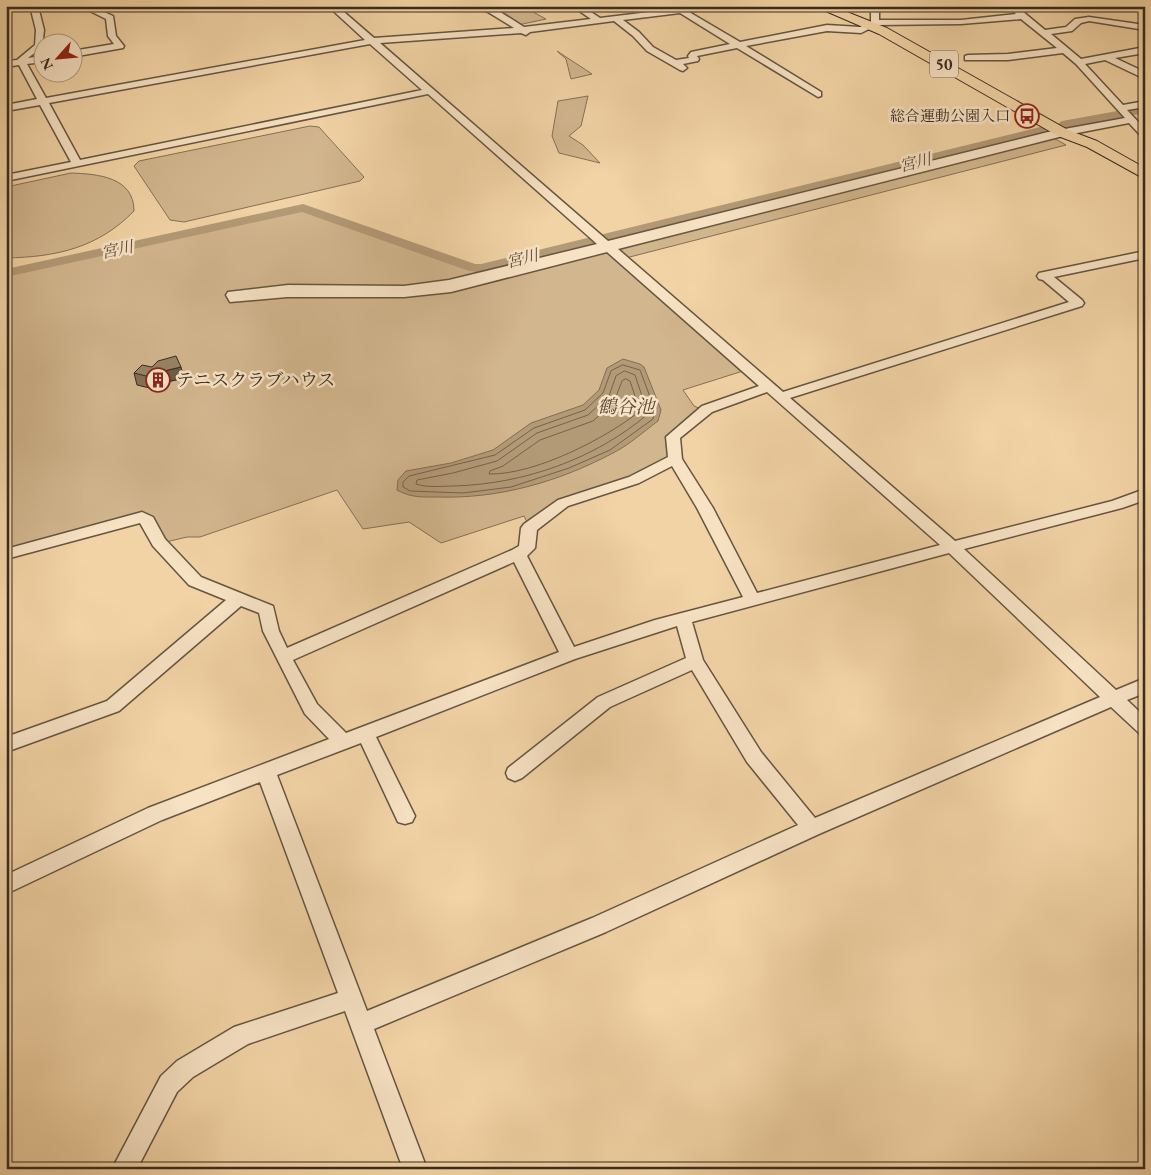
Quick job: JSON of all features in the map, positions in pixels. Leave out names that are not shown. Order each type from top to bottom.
[{"type":"highway","name":"50","points":[[820,6],[873,24],[1063,133],[1092,144],[1145,174]]},
{"type":"highway","name":"50","points":[[1063,133],[1080,148],[1145,184]]},
{"type":"street","points":[[34,6],[41,37],[39,46],[21,58],[22,62],[77,164]]},
{"type":"street","points":[[82,52],[120,46],[112,36],[110,18],[84,6]]},
{"type":"street","points":[[332,6],[952,546],[1145,728]]},
{"type":"street","points":[[476,6],[491,10],[536,39]]},
{"type":"street","points":[[576,6],[598,20]]},
{"type":"street","points":[[6,108],[372,41],[523,30],[677,8],[717,6]]},
{"type":"street","points":[[873,24],[875,6]]},
{"type":"street","points":[[1011,6],[1080,62],[1145,135]]},
{"type":"street","points":[[677,8],[818,94]]},
{"type":"street","points":[[675,63],[695,59],[692,54],[827,28],[861,30],[873,24],[961,22],[1022,16]]},
{"type":"street","points":[[615,18],[636,34],[650,48],[690,72]]},
{"type":"street","points":[[1042,33],[1069,29],[1078,21],[1094,19],[1145,28]]},
{"type":"street","points":[[968,58],[1008,57],[1064,50]]},
{"type":"street","points":[[1080,62],[1145,50]]},
{"type":"street","points":[[1106,57],[1145,76]]},
{"type":"street","points":[[6,64],[32,61]]},
{"type":"street","points":[[6,178],[430,92]]},
{"type":"street","points":[[604,243],[433,291],[404,293],[287,293],[234,299],[232,295],[288,288],[421,289],[462,281],[604,243],[1063,133],[1126,114],[1145,104]]},
{"type":"street","points":[[890,176],[903,184]]},
{"type":"street","points":[[780,397],[1078,303],[1045,276],[1145,254]]},
{"type":"street","points":[[753,600],[705,508],[675,459],[673,437],[707,409],[769,387]]},
{"type":"street","points":[[283,657],[518,554],[527,548],[529,528],[563,503],[634,480],[675,459]]},
{"type":"street","points":[[6,885],[155,814],[569,654],[683,618],[952,546],[1117,505],[1145,494]]},
{"type":"street","points":[[6,554],[142,517],[148,521],[160,542],[195,581],[267,610],[271,630],[283,657],[311,709],[342,741]]},
{"type":"street","points":[[518,554],[569,654]]},
{"type":"street","points":[[6,746],[112,706],[238,598]]},
{"type":"street","points":[[683,618],[695,661],[754,756],[812,828]]},
{"type":"street","points":[[515,773],[604,702],[695,661]]},
{"type":"street","points":[[361,1024],[599,925],[812,828],[1145,685]]},
{"type":"street","points":[[365,732],[405,816]]},
{"type":"street","points":[[266,772],[415,1169]]},
{"type":"street","points":[[124,1169],[169,1084],[185,1069],[242,1035],[352,998]]},
{"type":"shaded area","points":[[496,6],[522,6],[546,19],[518,25],[492,9]]},
{"type":"shaded area","points":[[557,51],[592,74],[571,79],[566,59]]},
{"type":"shaded area","points":[[588,96],[581,126],[569,136],[583,145],[600,163],[559,153],[552,136],[558,101]]},
{"type":"shaded area","points":[[310,126],[319,127],[364,177],[360,181],[184,222],[170,220],[134,166],[139,161]]},
{"type":"shaded area","points":[[1043,132],[1066,145],[618,260],[743,371],[683,390],[694,406],[701,409],[671,437],[671,456],[632,479],[609,487],[528,524],[524,516],[441,543],[409,522],[363,529],[337,490],[200,537],[187,537],[166,542],[149,517],[6,550],[6,275],[304,209],[479,272]]},
{"type":"shaded area","points":[[71,173],[103,176],[121,184],[128,191],[134,211],[106,234],[75,248],[42,255],[6,258],[6,187]]},
{"type":"water","name":"鶴谷池","points":[[623,359],[644,367],[661,410],[658,421],[617,451],[570,473],[505,492],[460,497],[427,497],[412,496],[397,490],[398,480],[406,471],[451,463],[493,450],[531,423],[583,405],[599,390],[607,368]]},
{"type":"building","points":[[176,356],[181,367],[164,371],[154,378],[134,373],[142,365],[152,367],[158,361]]},
{"type":"waterway","name":"宮川","points":[[1062,125],[1145,109]]},
{"type":"waterway","name":"宮川","points":[[6,273],[303,208],[474,268],[481,268],[1040,131]]},
{"type":"place","name":"総合運動公園入口","points":[[1027,116]]},
{"type":"place","name":"テニスクラブハウス","points":[[158,380]]}]
